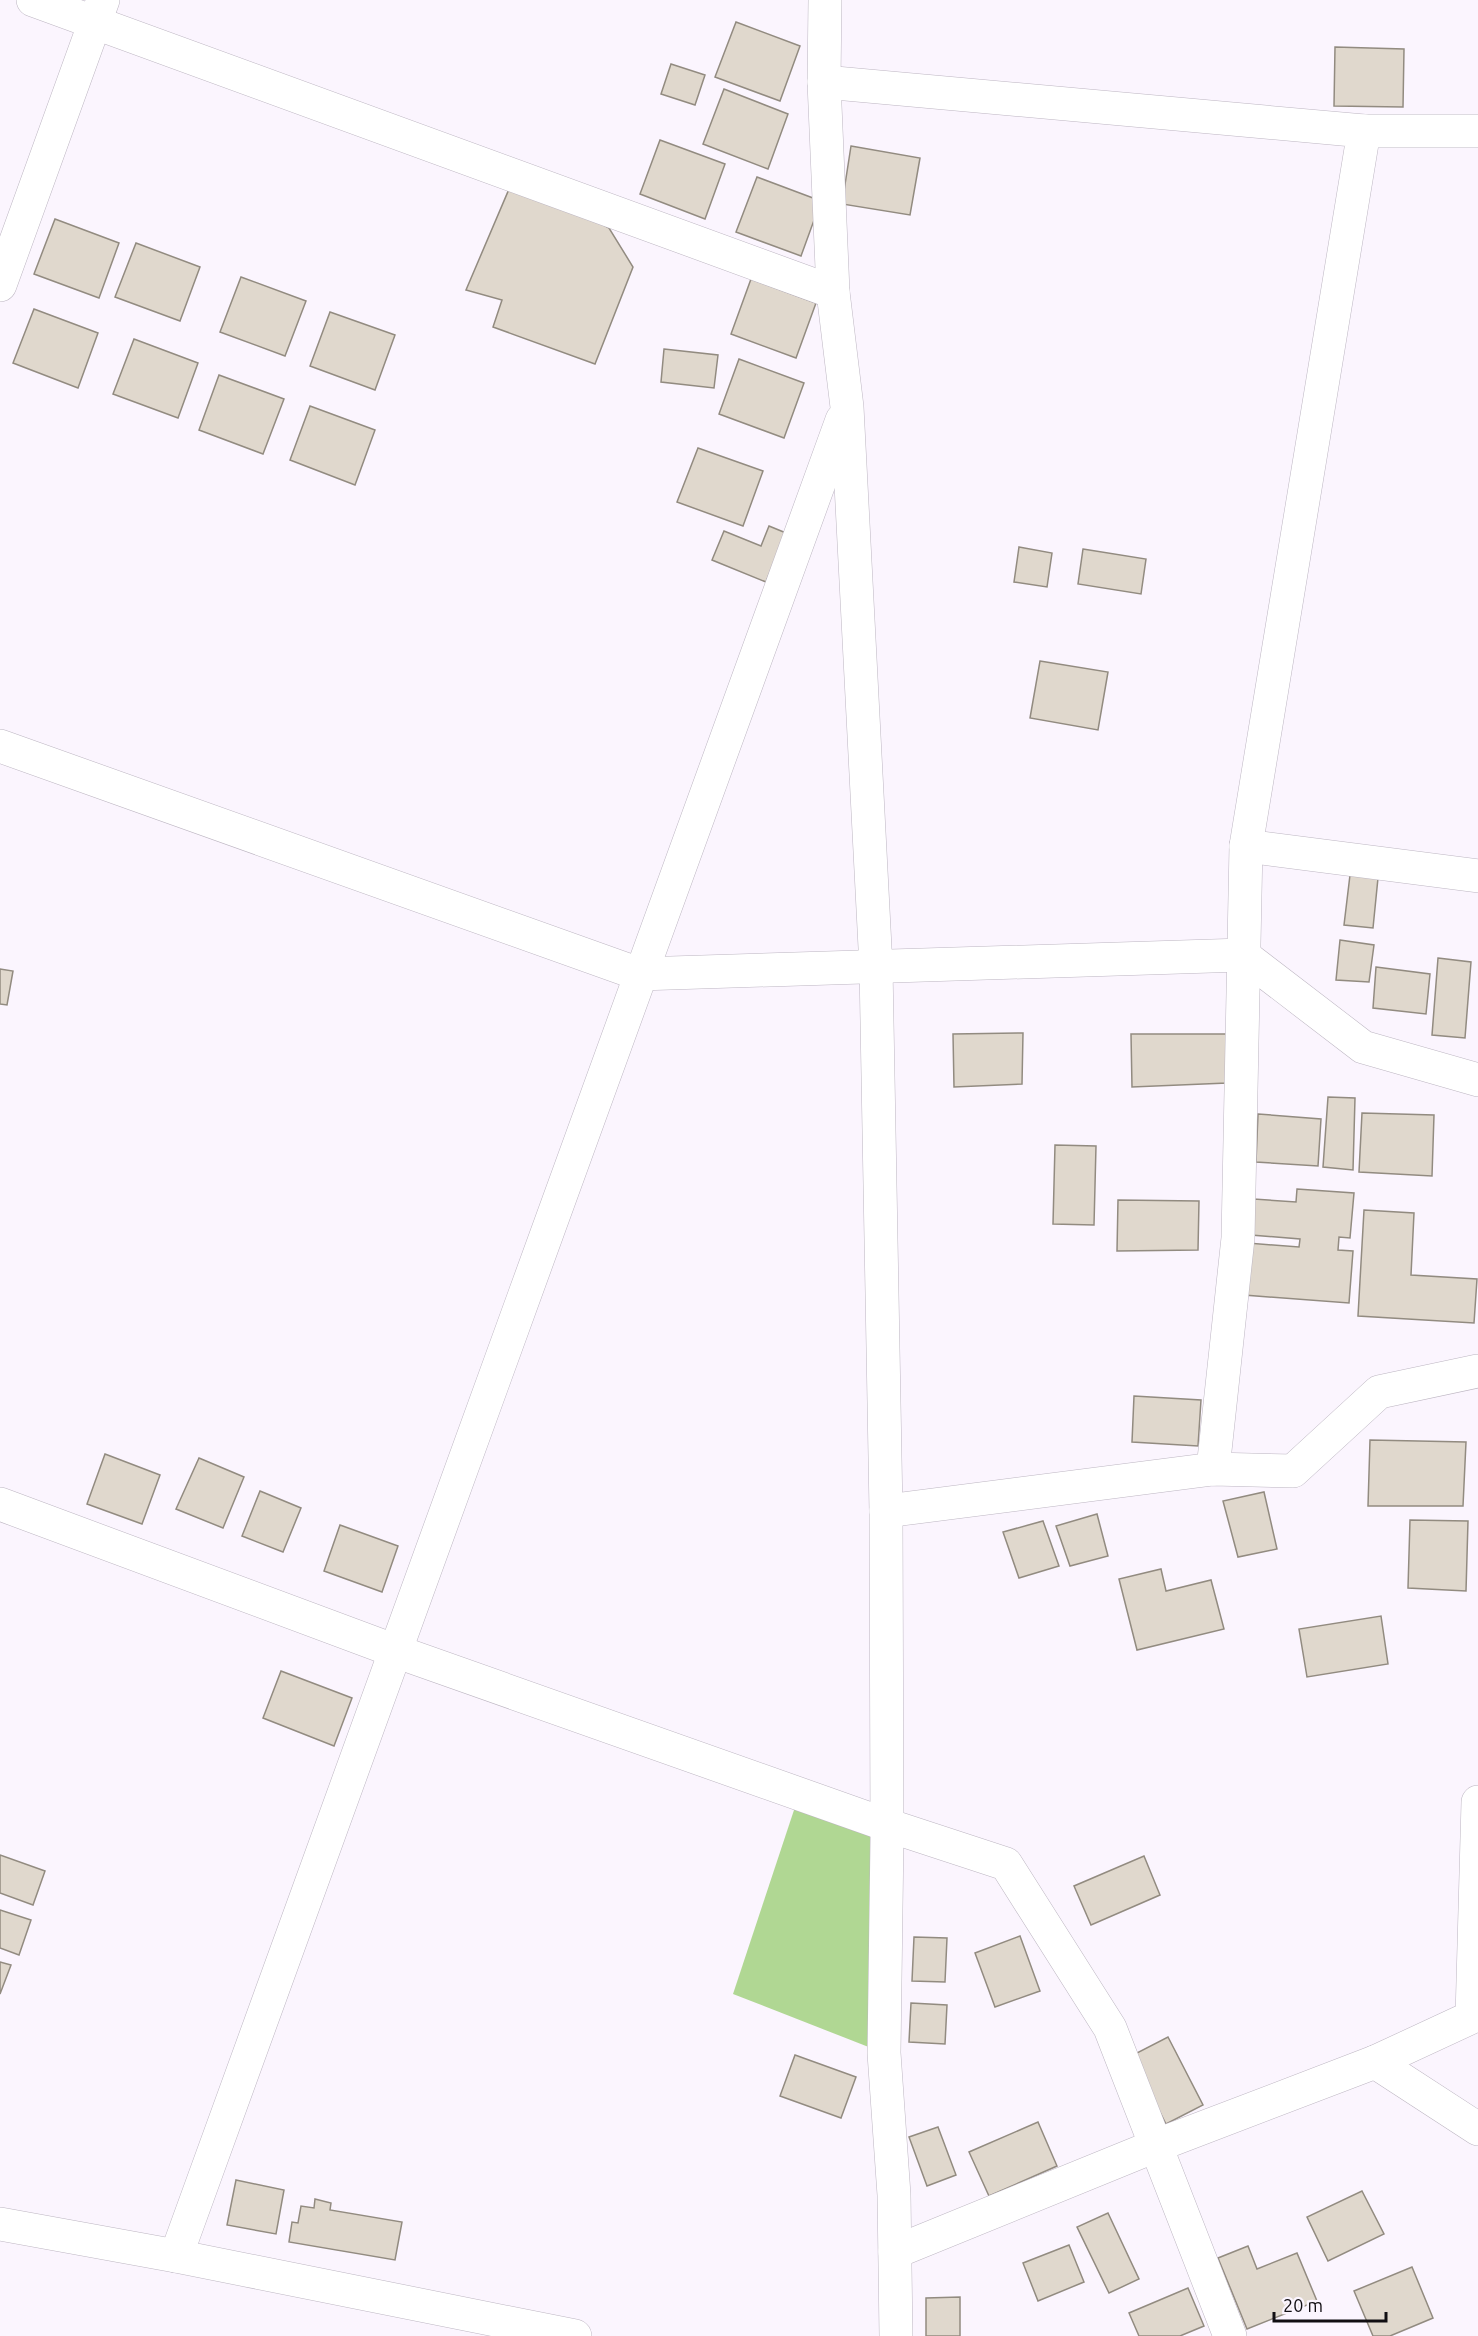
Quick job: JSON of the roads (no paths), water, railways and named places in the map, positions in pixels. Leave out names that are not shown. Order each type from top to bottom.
[{"type":"street","points":[[33,0],[99,11],[833,292]]},
{"type":"street","points":[[825,0],[824,82],[833,292],[847,407],[876,968],[886,1511],[887,1825],[884,2053],[894,2195],[896,2336]]},
{"type":"street","points":[[0,285],[99,11]]},
{"type":"street","points":[[824,82],[1364,131],[1478,131]]},
{"type":"street","points":[[1213,1469],[1238,1238],[1246,846],[1364,131]]},
{"type":"street","points":[[177,2256],[398,1652],[639,974],[847,407]]},
{"type":"street","points":[[0,746],[639,974],[1244,955],[1364,1047],[1478,1080]]},
{"type":"street","points":[[1246,846],[1478,876]]},
{"type":"street","points":[[886,1511],[1213,1469],[1293,1471],[1379,1392],[1478,1371]]},
{"type":"street","points":[[0,1504],[398,1652],[887,1825],[1006,1864],[1110,2028],[1230,2336]]},
{"type":"street","points":[[895,2252],[1155,2146],[1375,2062],[1472,2017],[1478,1802]]},
{"type":"street","points":[[1375,2062],[1478,2129]]},
{"type":"street","points":[[0,2224],[177,2256],[575,2336]]}]
